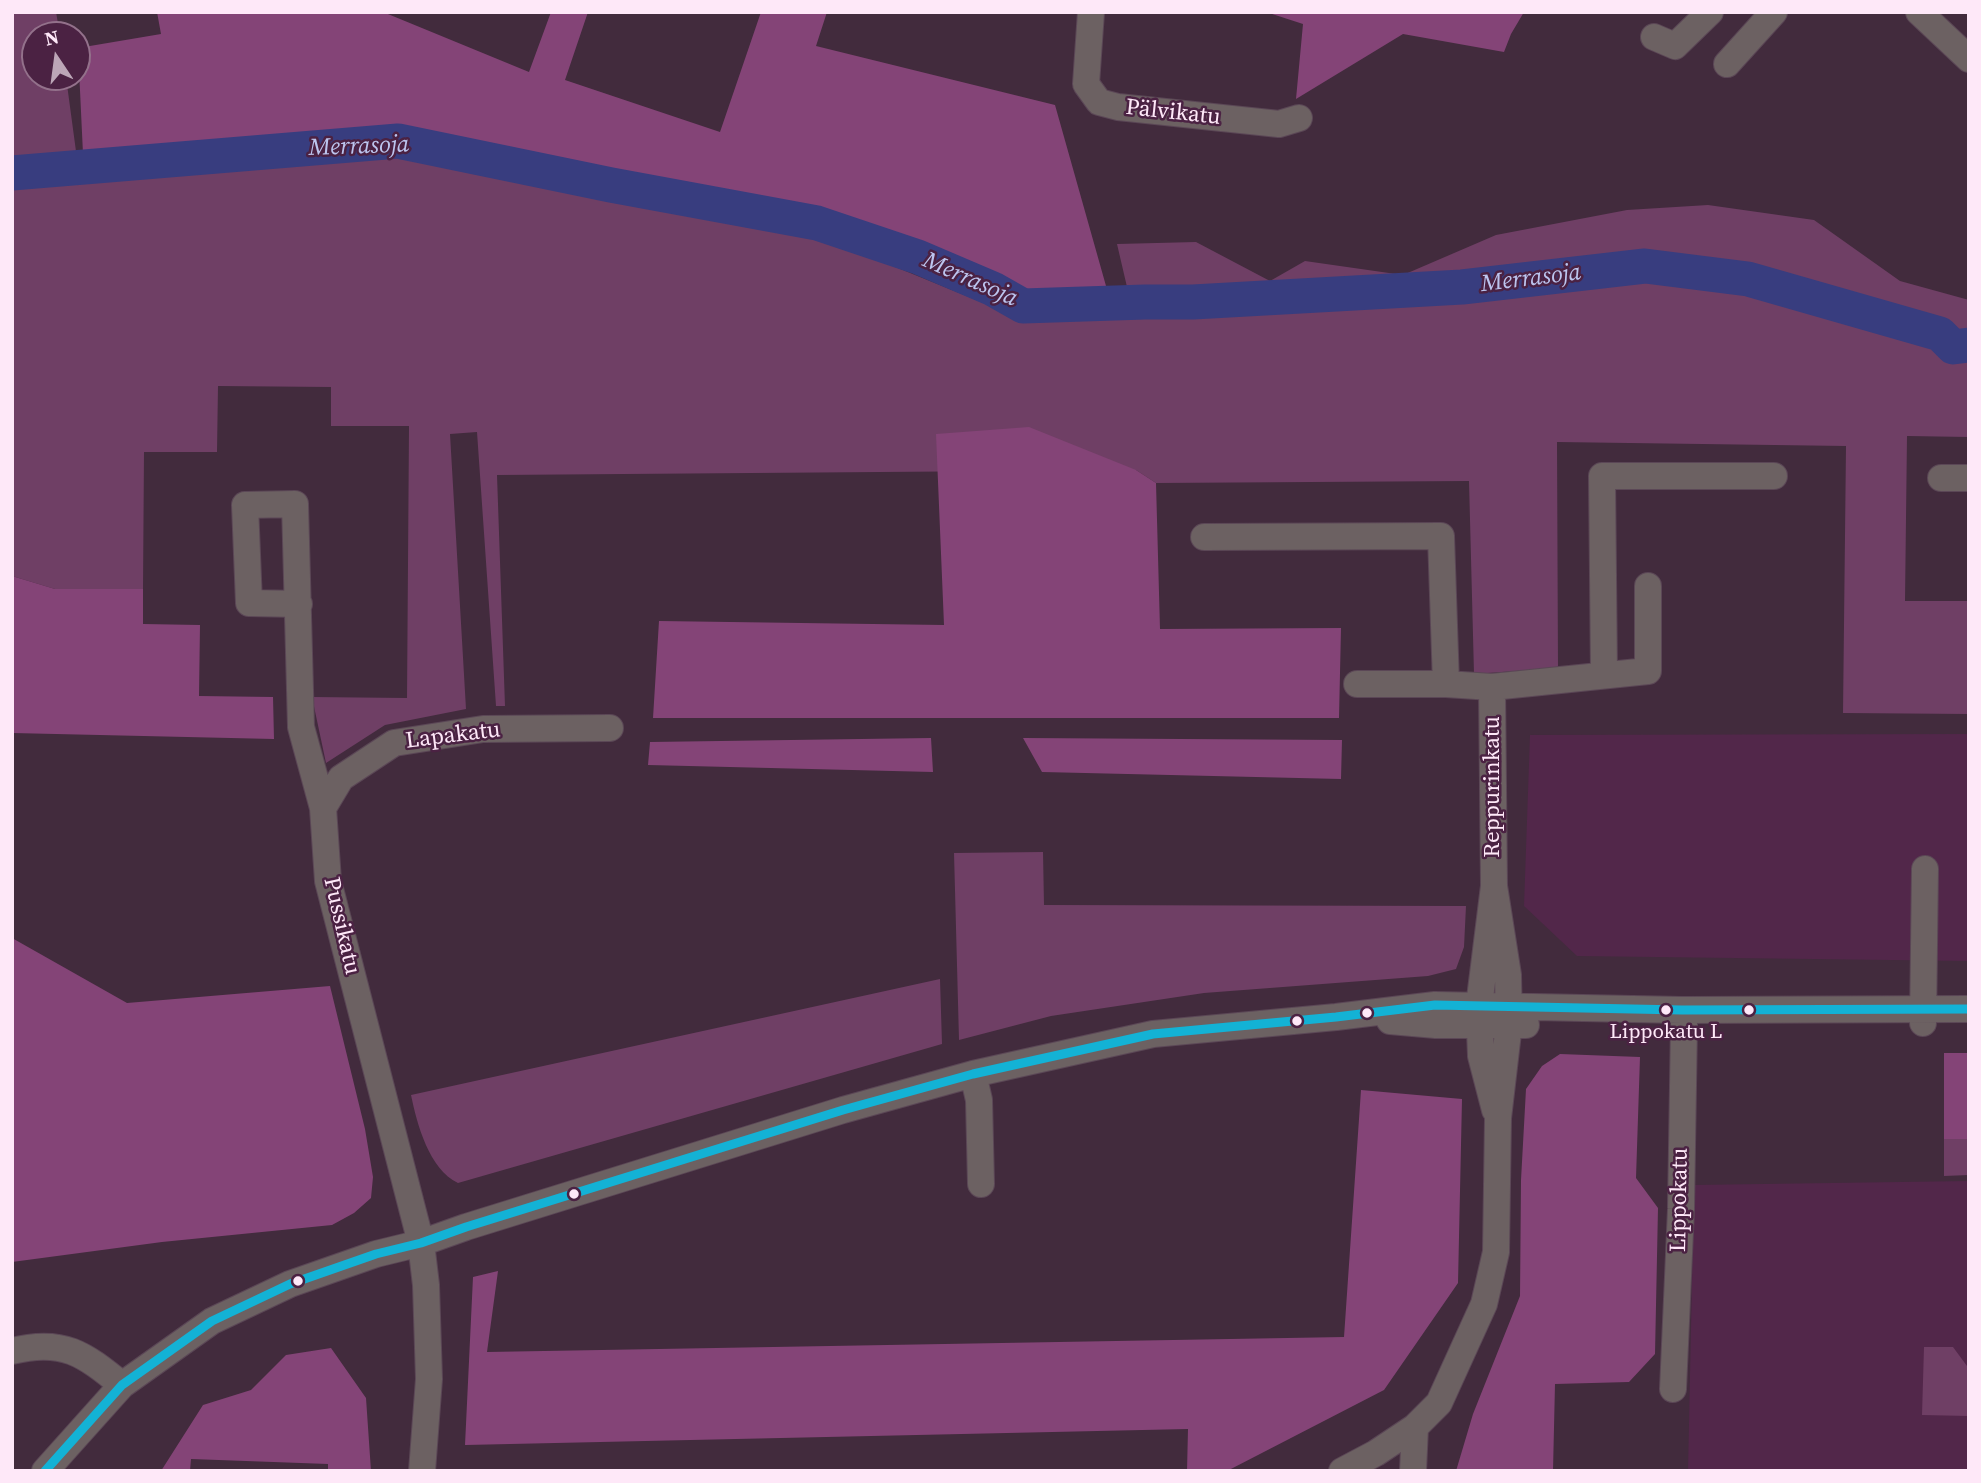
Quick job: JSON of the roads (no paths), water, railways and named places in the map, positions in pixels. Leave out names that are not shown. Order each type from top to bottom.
[{"type":"street","name":"Pälvikatu","points":[[1091,12],[1086,84],[1099,102],[1118,107],[1279,124],[1299,118]]},
{"type":"street","points":[[1654,37],[1675,46],[1710,12]]},
{"type":"street","points":[[1727,64],[1774,12]]},
{"type":"street","points":[[1919,12],[1969,59]]},
{"type":"street","points":[[1604,675],[1602,476],[1774,476]]},
{"type":"street","points":[[1941,478],[1969,478]]},
{"type":"street","points":[[1203,537],[1441,536],[1446,684]]},
{"type":"street","points":[[1357,684],[1492,687],[1648,671],[1648,586]]},
{"type":"street","name":"Pussikatu","points":[[299,604],[301,727],[323,808],[328,881],[421,1243],[426,1285],[429,1379],[422,1471]]},
{"type":"street","name":"Reppurinkatu","points":[[1492,687],[1494,886],[1479,1015],[1481,1056],[1498,1118]]},
{"type":"street","name":"Lapakatu","points":[[323,808],[341,778],[394,743],[484,729],[610,727]]},
{"type":"street","points":[[1923,1016],[1925,869]]},
{"type":"street","name":"Reppurinkatu","points":[[1494,886],[1504,939],[1509,1015],[1498,1118]]},
{"type":"street","points":[[45,1471],[122,1385],[212,1321],[290,1284],[376,1254],[421,1243],[843,1110],[973,1074],[1153,1034],[1336,1017],[1436,1025],[1479,1015],[1923,1016],[1969,1009]]},
{"type":"street","points":[[1923,1016],[1969,1023]]},
{"type":"street","name":"Lippokatu","points":[[1673,1390],[1681,1209],[1683,1017]]},
{"type":"street","points":[[973,1074],[979,1100],[981,1184]]},
{"type":"street","points":[[1342,1471],[1376,1454],[1416,1427],[1439,1403],[1484,1304],[1496,1252],[1498,1118]]},
{"type":"street","points":[[12,1351],[49,1346],[71,1350],[122,1385]]},
{"type":"street","points":[[1413,1471],[1416,1427]]},
{"type":"waterway","name":"Merrasoja","points":[[12,173],[398,141],[611,185],[817,223],[918,257],[993,289],[1023,306],[1193,302],[1462,287],[1645,266],[1748,279],[1940,334],[1953,347],[1969,345]]},
{"type":"place","name":"Lippokatu L","points":[[1666,1010]]}]
